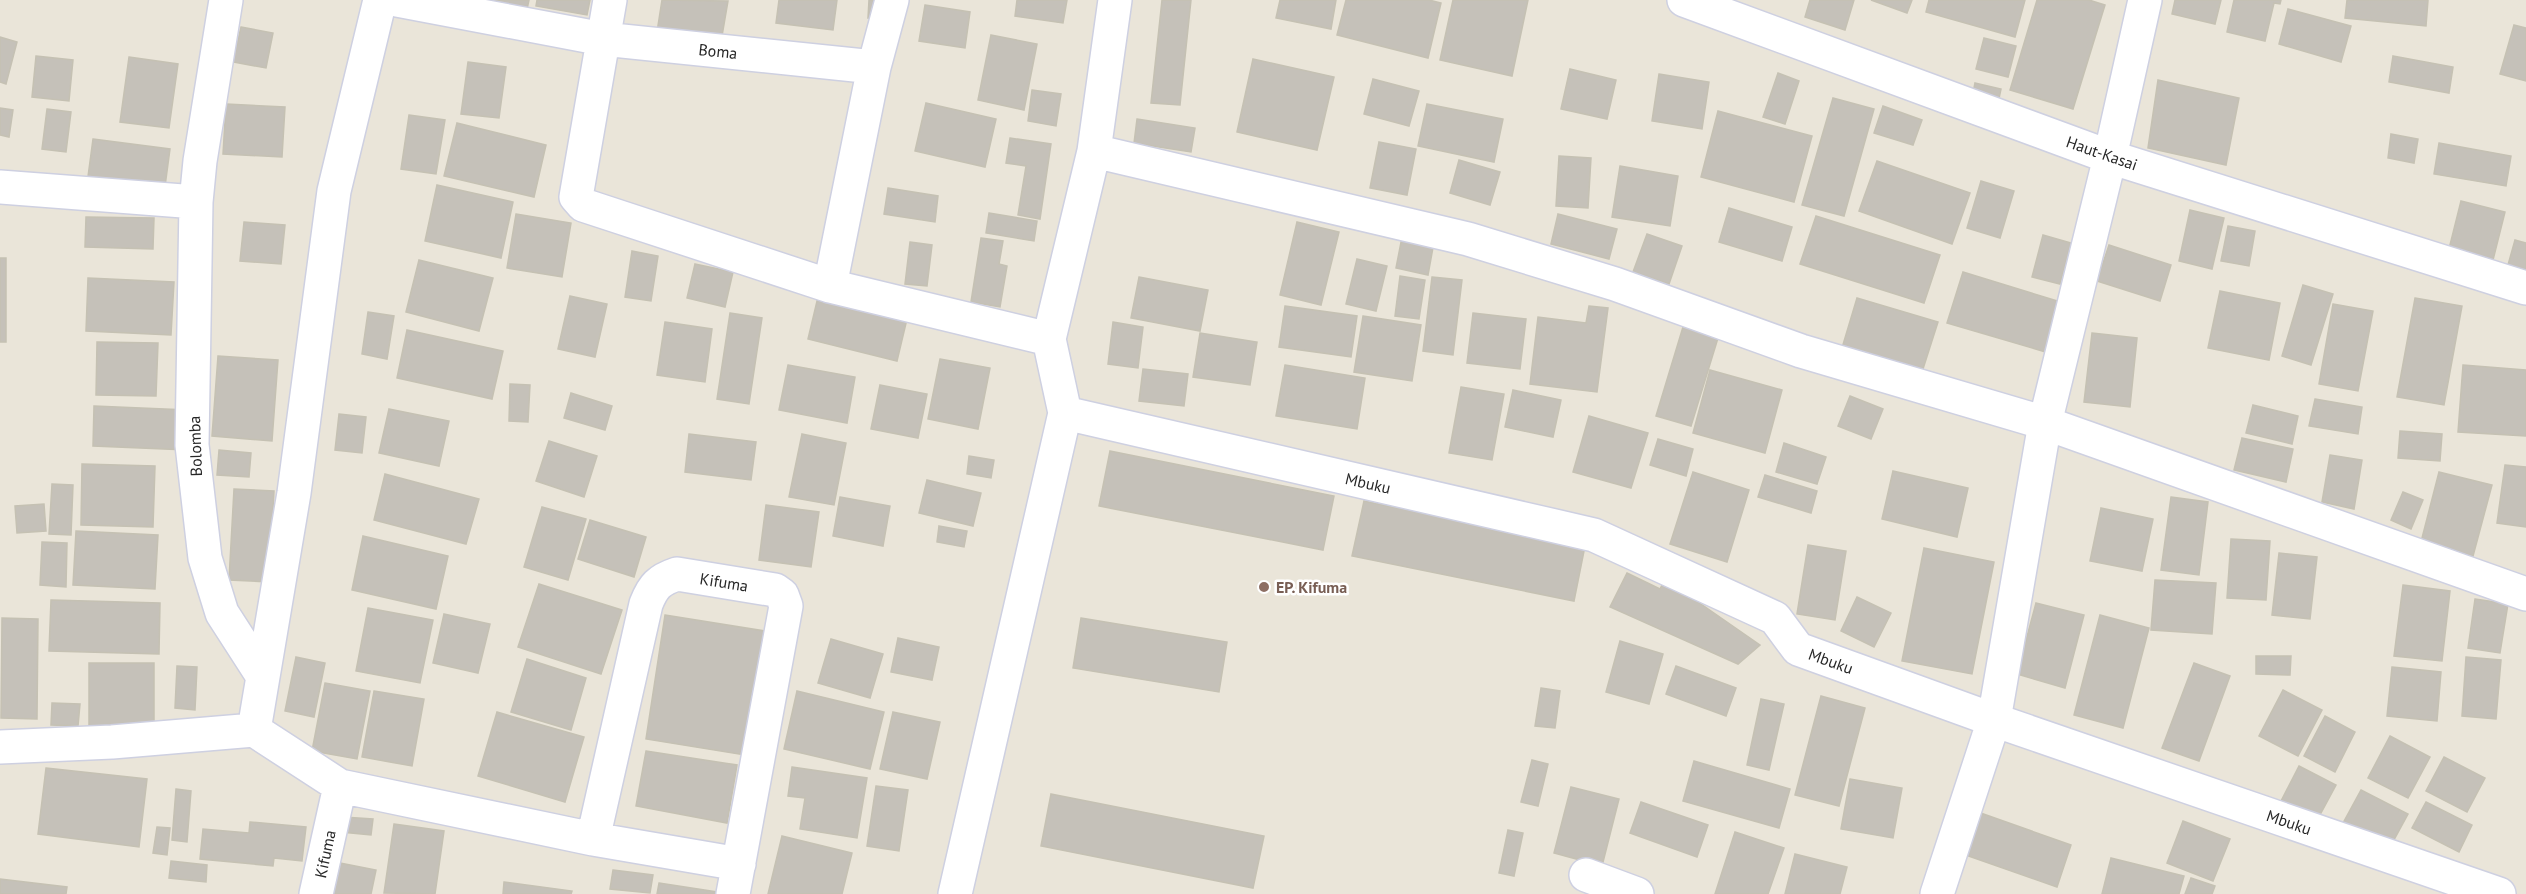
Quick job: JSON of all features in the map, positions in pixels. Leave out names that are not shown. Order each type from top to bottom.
[{"type":"street","name":"Bolomba","points":[[225,0],[200,160],[196,202],[192,445],[205,558],[222,614],[262,675]]},
{"type":"street","points":[[254,730],[294,493],[334,191],[380,0]]},
{"type":"street","name":"Boma","points":[[397,0],[603,39],[873,67]]},
{"type":"street","points":[[610,0],[576,197],[583,205],[830,285],[1049,339]]},
{"type":"street","points":[[830,285],[873,67],[892,0]]},
{"type":"street","points":[[955,894],[1065,413],[1049,339],[1094,151],[1115,0]]},
{"type":"street","name":"Haut-Kasai","points":[[1684,0],[2110,157],[2526,288]]},
{"type":"street","points":[[1937,894],[1994,720],[2045,423],[2110,157],[2145,0]]},
{"type":"street","points":[[1094,151],[1468,239],[1615,284],[1801,351],[2045,423],[2526,594]]},
{"type":"street","points":[[0,187],[196,202]]},
{"type":"street","name":"Mbuku","points":[[1065,413],[1594,535],[1775,618],[1798,649],[1994,720],[2499,894]]},
{"type":"street","name":"Kifuma","points":[[316,894],[340,786],[593,839],[736,879],[786,606],[782,595],[768,588],[677,574],[663,579],[652,588],[646,604],[593,839]]},
{"type":"street","points":[[0,747],[112,742],[254,730],[340,786]]},
{"type":"street","points":[[1586,875],[1637,894]]},
{"type":"building","points":[[489,0],[529,0],[526,14],[488,6]]},
{"type":"building","points":[[537,0],[590,0],[587,15],[536,6]]},
{"type":"building","points":[[662,0],[728,1],[721,42],[657,32]]},
{"type":"building","points":[[779,0],[837,0],[833,30],[776,23]]},
{"type":"building","points":[[869,0],[885,0],[883,19],[868,18]]},
{"type":"building","points":[[1017,0],[1067,0],[1063,23],[1015,16]]},
{"type":"building","points":[[1162,0],[1191,0],[1180,105],[1151,103]]},
{"type":"building","points":[[1280,0],[1336,0],[1331,29],[1276,18]]},
{"type":"building","points":[[1346,0],[1429,0],[1441,3],[1428,58],[1337,35]]},
{"type":"building","points":[[1453,0],[1528,0],[1512,76],[1440,60]]},
{"type":"building","points":[[1810,0],[1854,0],[1845,30],[1805,17]]},
{"type":"building","points":[[1871,0],[1912,0],[1907,13]]},
{"type":"building","points":[[1929,0],[2025,0],[2015,37],[1926,12]]},
{"type":"building","points":[[2037,0],[2089,0],[2105,5],[2073,109],[2010,90]]},
{"type":"building","points":[[2175,0],[2221,0],[2215,24],[2172,14]]},
{"type":"building","points":[[2234,0],[2281,0],[2280,4],[2274,3],[2265,41],[2227,32]]},
{"type":"building","points":[[2347,0],[2428,0],[2426,26],[2345,18]]},
{"type":"building","points":[[925,5],[970,12],[965,48],[919,41]]},
{"type":"building","points":[[2288,9],[2351,26],[2341,62],[2279,44]]},
{"type":"building","points":[[2514,25],[2526,28],[2526,81],[2500,74]]},
{"type":"building","points":[[241,27],[273,33],[266,68],[233,62]]},
{"type":"building","points":[[991,35],[1037,44],[1024,110],[978,100]]},
{"type":"building","points":[[0,37],[17,42],[6,84],[0,82]]},
{"type":"building","points":[[1984,38],[2016,46],[2008,77],[1976,69]]},
{"type":"building","points":[[36,56],[73,60],[69,101],[32,97]]},
{"type":"building","points":[[2393,56],[2453,67],[2449,93],[2389,82]]},
{"type":"building","points":[[129,57],[178,64],[169,128],[120,122]]},
{"type":"building","points":[[1253,59],[1334,77],[1317,150],[1237,132]]},
{"type":"building","points":[[468,62],[506,67],[499,118],[461,114]]},
{"type":"building","points":[[1570,69],[1616,80],[1607,119],[1561,109]]},
{"type":"building","points":[[1778,73],[1799,81],[1785,124],[1763,117]]},
{"type":"building","points":[[1659,74],[1709,82],[1702,129],[1652,121]]},
{"type":"building","points":[[1373,79],[1419,91],[1409,126],[1364,114]]},
{"type":"building","points":[[2158,80],[2239,98],[2226,165],[2148,148]]},
{"type":"building","points":[[1975,83],[2001,89],[1998,103],[1972,98]]},
{"type":"building","points":[[1032,90],[1061,94],[1056,126],[1028,121]]},
{"type":"building","points":[[1833,98],[1874,109],[1844,216],[1802,205]]},
{"type":"building","points":[[926,103],[996,119],[985,167],[915,151]]},
{"type":"building","points":[[226,104],[285,107],[282,157],[223,154]]},
{"type":"building","points":[[1427,104],[1503,119],[1494,162],[1418,146]]},
{"type":"building","points":[[1883,106],[1922,120],[1913,145],[1874,133]]},
{"type":"building","points":[[0,108],[13,110],[9,137],[0,135]]},
{"type":"building","points":[[47,109],[71,112],[66,152],[42,149]]},
{"type":"building","points":[[1718,111],[1812,136],[1794,202],[1701,177]]},
{"type":"building","points":[[409,115],[445,120],[436,174],[401,169]]},
{"type":"building","points":[[1137,119],[1195,128],[1191,152],[1134,143]]},
{"type":"building","points":[[457,123],[546,145],[534,197],[444,176]]},
{"type":"building","points":[[2391,134],[2418,139],[2414,163],[2388,158]]},
{"type":"building","points":[[1010,138],[1051,144],[1040,219],[1018,215],[1026,166],[1006,163]]},
{"type":"building","points":[[93,139],[170,149],[164,194],[87,184]]},
{"type":"building","points":[[1379,142],[1416,149],[1407,195],[1370,188]]},
{"type":"building","points":[[2439,143],[2511,156],[2506,186],[2434,174]]},
{"type":"building","points":[[1559,156],[1591,158],[1588,208],[1556,206]]},
{"type":"building","points":[[1459,160],[1500,172],[1490,205],[1450,193]]},
{"type":"building","points":[[1877,161],[1970,193],[1952,244],[1859,211]]},
{"type":"building","points":[[1620,166],[1678,176],[1670,226],[1612,217]]},
{"type":"building","points":[[1981,181],[2014,191],[2000,238],[1967,228]]},
{"type":"building","points":[[437,185],[513,202],[501,258],[425,241]]},
{"type":"building","points":[[888,188],[938,196],[935,222],[884,214]]},
{"type":"building","points":[[2461,201],[2505,212],[2492,264],[2448,253]]},
{"type":"building","points":[[1729,208],[1792,227],[1782,261],[1719,242]]},
{"type":"building","points":[[2190,210],[2224,218],[2212,269],[2179,261]]},
{"type":"building","points":[[989,213],[1037,221],[1034,241],[986,233]]},
{"type":"building","points":[[516,214],[571,223],[562,277],[507,268]]},
{"type":"building","points":[[1558,214],[1617,229],[1609,259],[1551,244]]},
{"type":"building","points":[[1816,216],[1940,255],[1924,303],[1800,264]]},
{"type":"building","points":[[86,217],[154,218],[153,249],[85,247]]},
{"type":"building","points":[[244,222],[285,225],[281,264],[240,261]]},
{"type":"building","points":[[1297,222],[1339,232],[1321,305],[1280,295]]},
{"type":"building","points":[[2228,226],[2255,231],[2249,266],[2221,261]]},
{"type":"building","points":[[1647,234],[1682,246],[1669,284],[1633,272]]},
{"type":"building","points":[[2043,235],[2071,243],[2060,284],[2032,277]]},
{"type":"building","points":[[1402,237],[1434,242],[1428,275],[1396,268]]},
{"type":"building","points":[[981,238],[1003,241],[999,264],[1007,266],[1000,307],[971,302]]},
{"type":"building","points":[[2515,240],[2526,243],[2526,278],[2506,272]]},
{"type":"building","points":[[910,242],[932,245],[927,286],[905,284]]},
{"type":"building","points":[[2109,245],[2171,265],[2160,301],[2097,281]]},
{"type":"building","points":[[632,251],[658,256],[651,301],[625,297]]},
{"type":"building","points":[[0,258],[6,258],[6,342],[0,342]]},
{"type":"building","points":[[1357,259],[1387,266],[1376,311],[1346,304]]},
{"type":"building","points":[[419,260],[493,278],[479,331],[406,312]]},
{"type":"building","points":[[695,264],[733,272],[725,307],[687,298]]},
{"type":"building","points":[[1963,272],[2064,303],[2049,353],[1947,323]]},
{"type":"building","points":[[1400,276],[1425,280],[1419,319],[1395,316]]},
{"type":"building","points":[[1139,277],[1208,290],[1200,331],[1131,318]]},
{"type":"building","points":[[1432,277],[1462,280],[1453,355],[1423,351]]},
{"type":"building","points":[[88,278],[174,282],[171,335],[86,331]]},
{"type":"building","points":[[2303,285],[2333,294],[2311,365],[2282,356]]},
{"type":"building","points":[[2220,291],[2280,303],[2269,360],[2208,348]]},
{"type":"building","points":[[570,296],[607,304],[595,357],[558,349]]},
{"type":"building","points":[[818,297],[907,319],[897,361],[808,339]]},
{"type":"building","points":[[1857,298],[1938,322],[1922,372],[1842,348]]},
{"type":"building","points":[[2415,298],[2462,306],[2444,405],[2397,397]]},
{"type":"building","points":[[2333,304],[2373,311],[2358,391],[2319,384]]},
{"type":"building","points":[[1285,306],[1357,316],[1351,357],[1279,347]]},
{"type":"building","points":[[1589,306],[1608,308],[1597,392],[1530,384],[1538,317],[1586,323]]},
{"type":"building","points":[[368,312],[394,316],[387,359],[362,354]]},
{"type":"building","points":[[730,313],[762,318],[749,404],[717,399]]},
{"type":"building","points":[[1473,313],[1526,319],[1520,369],[1467,363]]},
{"type":"building","points":[[1363,316],[1421,325],[1412,381],[1354,372]]},
{"type":"building","points":[[665,322],[712,329],[705,382],[657,375]]},
{"type":"building","points":[[1113,322],[1143,327],[1138,368],[1108,364]]},
{"type":"building","points":[[1683,327],[1718,338],[1691,426],[1656,416]]},
{"type":"building","points":[[407,330],[503,351],[492,399],[397,378]]},
{"type":"building","points":[[1200,333],[1257,342],[1250,385],[1193,377]]},
{"type":"building","points":[[2092,333],[2137,338],[2130,407],[2084,402]]},
{"type":"building","points":[[97,342],[158,343],[156,396],[96,395]]},
{"type":"building","points":[[218,356],[278,360],[272,441],[212,436]]},
{"type":"building","points":[[940,359],[990,368],[978,429],[928,419]]},
{"type":"building","points":[[788,365],[855,377],[847,423],[779,410]]},
{"type":"building","points":[[1285,365],[1365,378],[1357,429],[1276,416]]},
{"type":"building","points":[[2463,365],[2526,370],[2526,436],[2458,432]]},
{"type":"building","points":[[1143,369],[1188,374],[1184,406],[1139,401]]},
{"type":"building","points":[[1710,370],[1782,390],[1765,453],[1693,433]]},
{"type":"building","points":[[510,384],[530,385],[528,422],[509,421]]},
{"type":"building","points":[[880,385],[927,394],[918,438],[871,429]]},
{"type":"building","points":[[1461,387],[1504,394],[1492,460],[1449,453]]},
{"type":"building","points":[[1513,390],[1561,400],[1553,437],[1505,427]]},
{"type":"building","points":[[571,393],[612,406],[605,430],[564,418]]},
{"type":"building","points":[[1850,396],[1883,409],[1871,439],[1838,426]]},
{"type":"building","points":[[2315,399],[2362,407],[2358,434],[2309,426]]},
{"type":"building","points":[[2253,405],[2298,416],[2292,444],[2246,433]]},
{"type":"building","points":[[94,406],[188,410],[187,450],[93,446]]},
{"type":"building","points":[[389,409],[449,421],[439,466],[379,453]]},
{"type":"building","points":[[339,414],[366,417],[362,453],[335,450]]},
{"type":"building","points":[[1589,416],[1648,433],[1631,488],[1573,472]]},
{"type":"building","points":[[2400,431],[2442,434],[2440,461],[2398,458]]},
{"type":"building","points":[[689,434],[756,442],[751,480],[685,472]]},
{"type":"building","points":[[802,434],[846,443],[834,505],[789,497]]},
{"type":"building","points":[[2242,438],[2293,449],[2286,482],[2234,470]]},
{"type":"building","points":[[1658,439],[1693,449],[1686,476],[1650,465]]},
{"type":"building","points":[[549,441],[597,456],[584,497],[536,481]]},
{"type":"building","points":[[1784,443],[1826,457],[1817,484],[1776,472]]},
{"type":"building","points":[[219,450],[251,453],[249,477],[217,475]]},
{"type":"building","points":[[1110,451],[1334,496],[1323,550],[1099,506]]},
{"type":"building","points":[[2330,455],[2362,460],[2354,509],[2322,502]]},
{"type":"building","points":[[969,456],[994,460],[991,478],[967,474]]},
{"type":"building","points":[[82,464],[155,466],[153,527],[81,525]]},
{"type":"building","points":[[2505,465],[2526,467],[2526,527],[2497,523]]},
{"type":"building","points":[[1893,471],[1968,488],[1957,537],[1882,519]]},
{"type":"building","points":[[1693,472],[1749,490],[1727,562],[1670,544]]},
{"type":"building","points":[[2439,472],[2492,485],[2473,556],[2421,542]]},
{"type":"building","points":[[385,474],[479,499],[466,544],[374,520]]},
{"type":"building","points":[[1765,475],[1817,491],[1811,513],[1758,497]]},
{"type":"building","points":[[927,480],[981,493],[973,526],[919,513]]},
{"type":"building","points":[[52,484],[73,485],[71,535],[49,534]]},
{"type":"building","points":[[234,489],[274,491],[269,582],[229,580]]},
{"type":"building","points":[[2403,492],[2423,500],[2411,529],[2391,520]]},
{"type":"building","points":[[840,497],[890,506],[883,546],[833,536]]},
{"type":"building","points":[[2171,497],[2208,502],[2199,575],[2161,570]]},
{"type":"building","points":[[1364,501],[1585,546],[1574,601],[1352,556]]},
{"type":"building","points":[[44,504],[46,531],[17,533],[15,506]]},
{"type":"building","points":[[766,505],[819,512],[811,567],[759,560]]},
{"type":"building","points":[[542,507],[586,519],[568,580],[524,567]]},
{"type":"building","points":[[2101,508],[2153,519],[2142,571],[2090,561]]},
{"type":"building","points":[[590,520],[646,537],[634,577],[578,559]]},
{"type":"building","points":[[939,526],[967,531],[964,547],[937,542]]},
{"type":"building","points":[[76,531],[158,535],[155,589],[73,585]]},
{"type":"building","points":[[363,536],[448,556],[436,609],[352,590]]},
{"type":"building","points":[[2231,539],[2270,541],[2266,600],[2227,598]]},
{"type":"building","points":[[42,542],[67,543],[66,587],[40,585]]},
{"type":"building","points":[[1808,545],[1846,551],[1835,620],[1797,614]]},
{"type":"building","points":[[1924,548],[1994,562],[1972,674],[1902,661]]},
{"type":"building","points":[[2279,553],[2317,557],[2310,619],[2272,615]]},
{"type":"building","points":[[1627,573],[1660,589],[1665,579],[1760,645],[1738,664],[1610,607]]},
{"type":"building","points":[[2155,580],[2216,583],[2212,634],[2151,630]]},
{"type":"building","points":[[539,584],[622,610],[601,674],[518,647]]},
{"type":"building","points":[[2403,585],[2450,591],[2442,661],[2394,656]]},
{"type":"building","points":[[1857,597],[1891,613],[1874,647],[1841,631]]},
{"type":"building","points":[[2475,599],[2508,604],[2500,653],[2468,648]]},
{"type":"building","points":[[51,600],[160,603],[159,654],[49,651]]},
{"type":"building","points":[[2036,603],[2084,615],[2065,688],[2017,674]]},
{"type":"building","points":[[368,608],[433,620],[420,683],[356,671]]},
{"type":"building","points":[[444,614],[490,624],[478,673],[433,663]]},
{"type":"building","points":[[665,615],[771,632],[751,756],[646,739]]},
{"type":"building","points":[[2100,615],[2149,628],[2123,728],[2074,715]]},
{"type":"building","points":[[2,618],[38,619],[37,719],[1,718]]},
{"type":"building","points":[[1081,618],[1227,642],[1219,692],[1073,668]]},
{"type":"building","points":[[898,638],[939,647],[932,680],[891,672]]},
{"type":"building","points":[[831,639],[883,654],[870,698],[818,683]]},
{"type":"building","points":[[1620,641],[1663,654],[1649,704],[1606,692]]},
{"type":"building","points":[[2256,656],[2291,656],[2290,675],[2256,674]]},
{"type":"building","points":[[296,657],[325,663],[314,717],[285,711]]},
{"type":"building","points":[[2466,657],[2501,660],[2496,719],[2462,716]]},
{"type":"building","points":[[527,659],[586,678],[571,730],[511,712]]},
{"type":"building","points":[[89,663],[154,663],[154,726],[89,726]]},
{"type":"building","points":[[2194,663],[2230,676],[2199,761],[2162,748]]},
{"type":"building","points":[[177,666],[197,667],[195,710],[175,708]]},
{"type":"building","points":[[1676,666],[1736,688],[1726,716],[1666,694]]},
{"type":"building","points":[[2392,667],[2441,672],[2437,721],[2387,716]]},
{"type":"building","points":[[325,683],[370,691],[357,759],[312,751]]},
{"type":"building","points":[[1541,688],[1560,691],[1555,728],[1535,726]]},
{"type":"building","points":[[2283,690],[2322,710],[2298,756],[2259,736]]},
{"type":"building","points":[[374,691],[424,699],[412,766],[362,757]]},
{"type":"building","points":[[797,691],[884,712],[870,769],[784,749]]},
{"type":"building","points":[[1821,696],[1865,708],[1839,806],[1795,795]]},
{"type":"building","points":[[1761,699],[1784,704],[1769,770],[1747,765]]},
{"type":"building","points":[[52,703],[80,704],[78,726],[51,725]]},
{"type":"building","points":[[497,712],[584,737],[565,802],[478,776]]},
{"type":"building","points":[[893,712],[940,722],[927,779],[880,769]]},
{"type":"building","points":[[2325,716],[2355,732],[2335,772],[2304,756]]},
{"type":"building","points":[[2390,736],[2430,757],[2408,798],[2368,778]]},
{"type":"building","points":[[646,751],[737,765],[727,823],[636,806]]},
{"type":"building","points":[[2444,757],[2485,778],[2467,812],[2426,791]]},
{"type":"building","points":[[1532,760],[1548,764],[1538,806],[1521,802]]},
{"type":"building","points":[[1694,761],[1790,789],[1779,828],[1683,801]]},
{"type":"building","points":[[2299,766],[2336,785],[2314,826],[2278,807]]},
{"type":"building","points":[[792,767],[867,778],[857,838],[800,829],[805,798],[788,796]]},
{"type":"building","points":[[46,768],[147,779],[139,847],[38,834]]},
{"type":"building","points":[[1850,779],[1902,788],[1893,838],[1841,829]]},
{"type":"building","points":[[876,786],[908,790],[899,851],[867,846]]},
{"type":"building","points":[[1571,787],[1619,799],[1602,866],[1554,853]]},
{"type":"building","points":[[176,789],[191,791],[187,842],[172,840]]},
{"type":"building","points":[[2361,790],[2408,814],[2389,849],[2342,825]]},
{"type":"building","points":[[1051,794],[1264,836],[1253,888],[1041,846]]},
{"type":"building","points":[[1641,802],[1708,825],[1697,857],[1630,833]]},
{"type":"building","points":[[2426,802],[2472,825],[2459,852],[2412,828]]},
{"type":"building","points":[[1975,811],[2071,845],[2057,887],[1960,853]]},
{"type":"building","points":[[343,817],[373,819],[371,835],[341,832]]},
{"type":"building","points":[[2183,821],[2230,839],[2213,881],[2167,863]]},
{"type":"building","points":[[250,822],[306,827],[302,861],[274,858],[273,866],[200,859],[203,829],[249,833]]},
{"type":"building","points":[[394,824],[444,831],[435,894],[384,893]]},
{"type":"building","points":[[157,827],[170,828],[167,855],[153,853]]},
{"type":"building","points":[[1508,830],[1523,833],[1514,876],[1499,873]]},
{"type":"building","points":[[1735,832],[1784,848],[1768,894],[1715,894]]},
{"type":"building","points":[[782,836],[852,853],[842,894],[768,894]]},
{"type":"building","points":[[1795,854],[1847,867],[1840,894],[1785,894]]},
{"type":"building","points":[[2111,858],[2184,876],[2179,894],[2102,894]]},
{"type":"building","points":[[171,861],[207,865],[206,882],[169,878]]},
{"type":"building","points":[[335,862],[376,870],[371,894],[329,894]]},
{"type":"building","points":[[613,870],[653,875],[650,893],[610,889]]},
{"type":"building","points":[[2191,878],[2215,886],[2212,894],[2185,894]]},
{"type":"building","points":[[0,879],[67,887],[66,894],[0,894]]},
{"type":"building","points":[[504,882],[572,891],[571,894],[503,894]]},
{"type":"building","points":[[659,883],[717,892],[717,894],[657,894]]},
{"type":"place","name":"EP. Kifuma","points":[[1264,587]]}]
